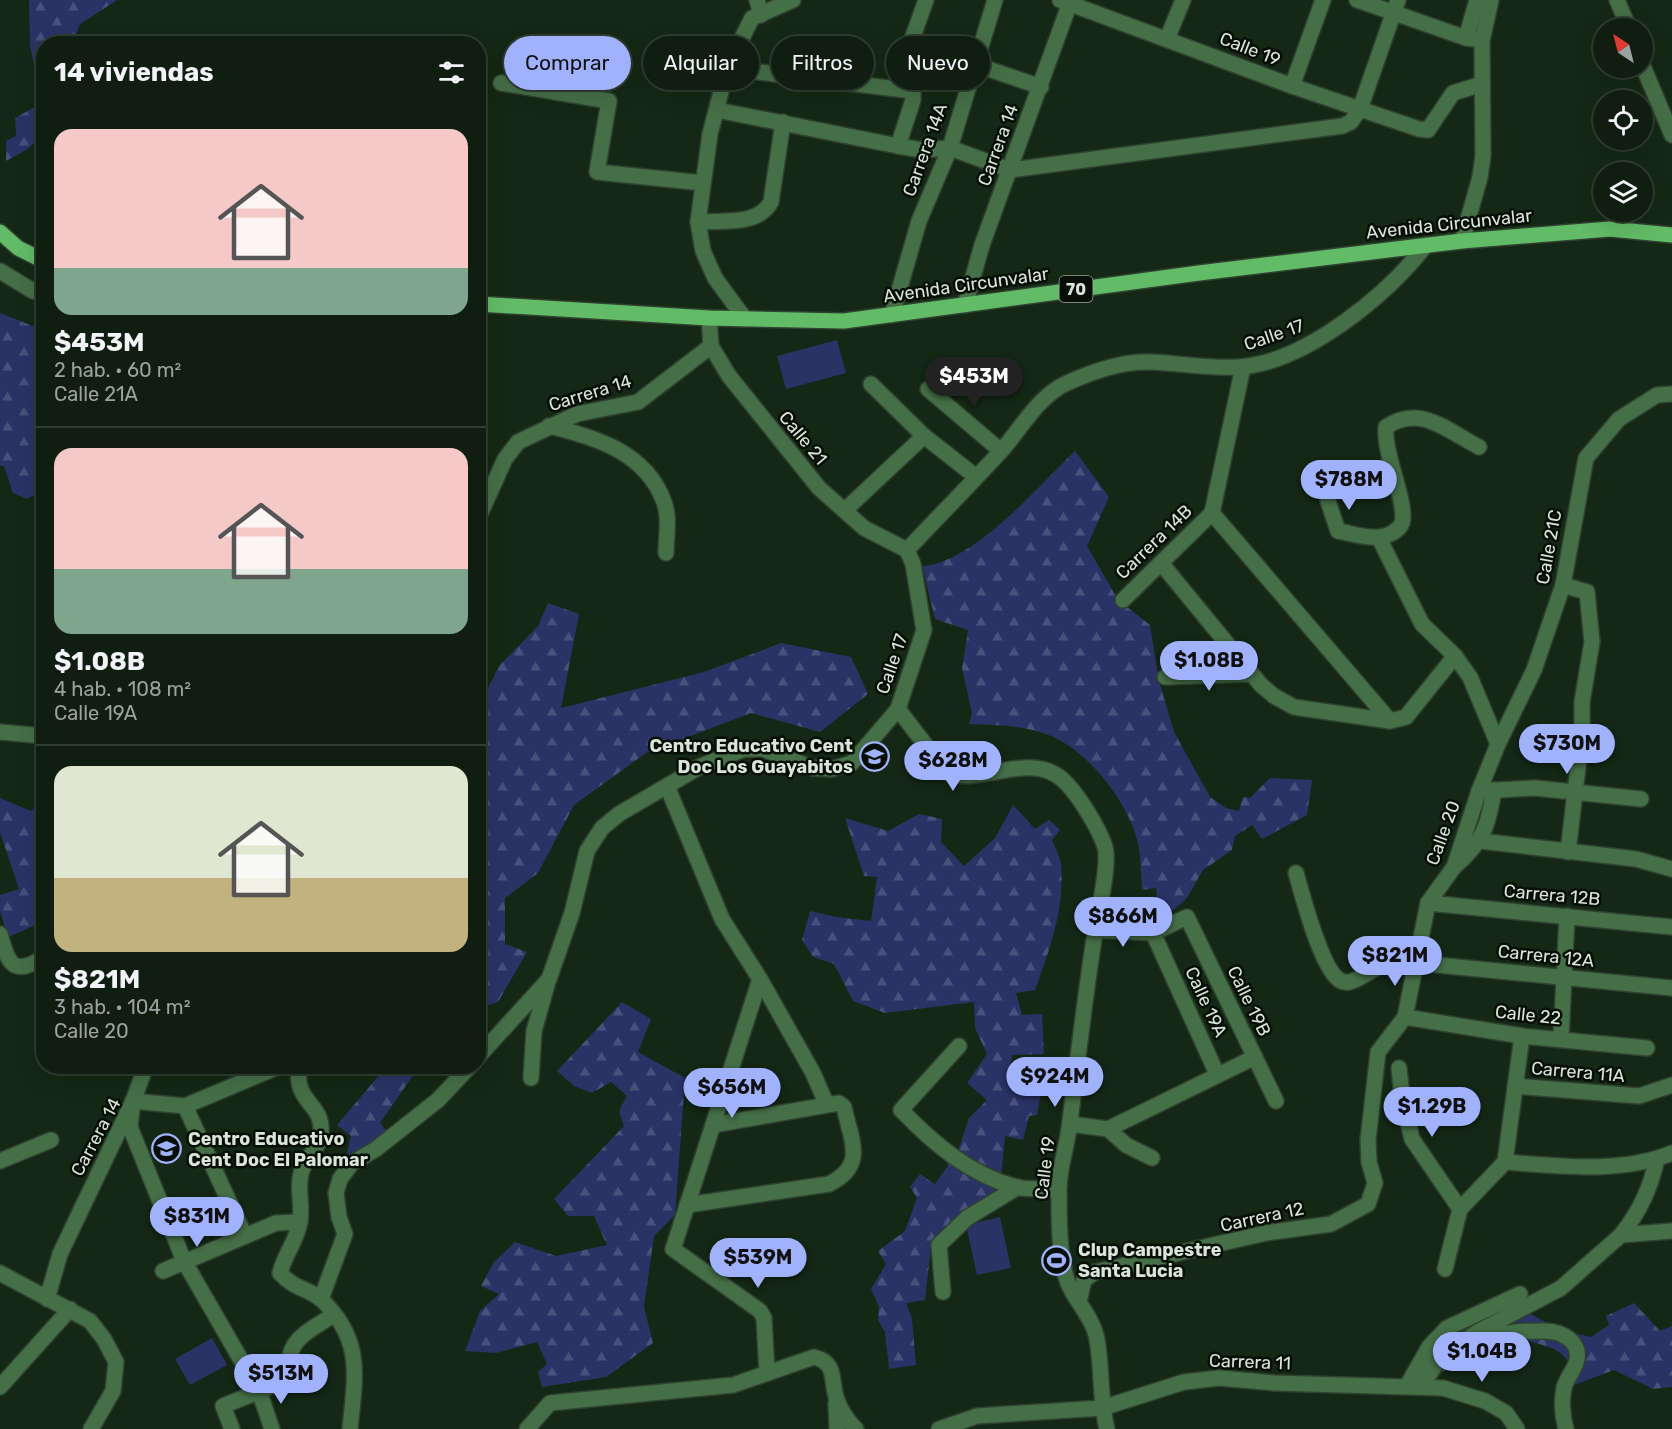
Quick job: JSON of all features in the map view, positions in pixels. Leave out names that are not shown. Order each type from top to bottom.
[{"type":"main road","name":"Avenida Circunvalar","points":[[486,304],[709,318],[844,321],[1462,241],[1610,229],[1672,236]]},
{"type":"main road","points":[[0,232],[18,248],[36,257]]},
{"type":"street","points":[[744,36],[757,11],[793,0]]},
{"type":"street","points":[[898,146],[913,100],[912,39],[926,0]]},
{"type":"street","name":"Carrera 14A","points":[[983,36],[995,0]]},
{"type":"street","points":[[1167,39],[1183,0]]},
{"type":"street","points":[[1292,86],[1323,0]]},
{"type":"street","points":[[1357,0],[1396,7],[1474,39]]},
{"type":"street","points":[[1462,241],[1480,177],[1482,84],[1474,39],[1478,0]]},
{"type":"street","points":[[1474,39],[1491,0]]},
{"type":"street","points":[[1617,0],[1625,18]]},
{"type":"street","name":"Calle 19","points":[[1066,1],[1292,86],[1428,130],[1453,93],[1482,84]]},
{"type":"street","name":"Carrera 14","points":[[965,305],[982,245],[1041,87],[1066,1]]},
{"type":"street","points":[[717,110],[922,150],[950,148],[1010,170],[1342,126],[1350,122],[1360,109],[1396,7]]},
{"type":"street","points":[[990,69],[1041,87]]},
{"type":"street","points":[[759,72],[913,91]]},
{"type":"street","points":[[1648,78],[1672,135]]},
{"type":"street","points":[[501,83],[609,101],[597,172],[703,183]]},
{"type":"street","points":[[722,90],[710,134],[698,222],[703,251],[715,278],[745,319]]},
{"type":"street","name":"Carrera 14A","points":[[892,315],[919,221],[950,148],[967,90]]},
{"type":"street","points":[[698,222],[753,218],[765,213],[771,202],[783,122]]},
{"type":"street","name":"Calle 17","points":[[486,1048],[549,979],[572,913],[587,850],[602,828],[619,814],[701,766],[744,749],[763,749],[813,768],[832,769],[852,763],[898,709],[924,630],[913,564],[907,550],[1001,451],[1048,396],[1063,384],[1099,370],[1147,361],[1243,367],[1309,346],[1344,324],[1409,267],[1426,245]]},
{"type":"street","points":[[0,271],[36,292]]},
{"type":"street","name":"Calle 21","points":[[709,318],[711,346],[729,376],[819,488],[864,528],[907,550]]},
{"type":"street","name":"Carrera 14","points":[[486,502],[510,449],[524,438],[601,407],[638,402],[711,346]]},
{"type":"street","points":[[1243,367],[1212,513],[1390,722]]},
{"type":"street","points":[[871,384],[924,436],[975,476]]},
{"type":"street","points":[[928,389],[1001,451]]},
{"type":"street","name":"Calle 21C","points":[[1486,791],[1498,744],[1534,670],[1563,585],[1586,458],[1618,418],[1657,395],[1672,394]]},
{"type":"street","points":[[1328,501],[1338,531],[1379,538],[1397,531],[1402,522],[1384,439],[1386,427],[1400,417],[1420,416],[1479,447]]},
{"type":"street","points":[[549,426],[596,438],[632,458],[651,477],[666,511],[666,553]]},
{"type":"street","points":[[845,510],[924,436]]},
{"type":"street","name":"Carrera 14B","points":[[1123,600],[1212,513]]},
{"type":"street","points":[[1379,538],[1422,624],[1455,656],[1470,677],[1498,744]]},
{"type":"street","points":[[1161,563],[1251,674],[1274,696],[1294,707],[1390,722],[1406,717],[1455,656]]},
{"type":"street","points":[[1563,585],[1587,592],[1592,642],[1582,702],[1582,733],[1573,792],[1568,852]]},
{"type":"street","points":[[1165,677],[1251,674]]},
{"type":"street","name":"Calle 19","points":[[898,709],[948,773],[959,776],[1020,768],[1044,769],[1059,777],[1071,788],[1106,848],[1096,930],[1082,1008],[1070,1125],[1058,1189],[1067,1282],[1091,1320],[1101,1371],[1102,1408],[1107,1429]]},
{"type":"street","points":[[0,732],[36,735]]},
{"type":"street","points":[[667,786],[722,920],[760,979],[813,1073],[826,1103]]},
{"type":"street","points":[[1454,867],[1480,841],[1488,825],[1486,791],[1520,788],[1641,799]]},
{"type":"street","name":"Calle 20","points":[[1331,1224],[1368,1204],[1375,1183],[1369,1162],[1368,1140],[1378,1052],[1405,1017],[1428,903],[1454,867],[1486,791]]},
{"type":"street","points":[[1480,841],[1636,859],[1672,869]]},
{"type":"street","points":[[1296,873],[1322,952],[1331,971],[1340,981],[1349,983],[1421,943]]},
{"type":"street","name":"Carrera 12B","points":[[1428,903],[1672,927]]},
{"type":"street","points":[[1561,1038],[1567,916]]},
{"type":"street","name":"Calle 19B","points":[[1154,933],[1187,917],[1276,1101]]},
{"type":"street","points":[[1096,930],[1154,933]]},
{"type":"street","name":"Calle 19A","points":[[1154,933],[1217,1074]]},
{"type":"street","points":[[0,934],[9,963],[17,968],[29,967],[36,962]]},
{"type":"street","name":"Carrera 12A","points":[[1417,963],[1672,988]]},
{"type":"street","points":[[531,1078],[534,1031],[549,979]]},
{"type":"street","points":[[760,979],[673,1249],[760,1311],[764,1318],[767,1374]]},
{"type":"street","name":"Calle 22","points":[[1405,1017],[1522,1036],[1647,1048]]},
{"type":"street","points":[[1445,1269],[1460,1209],[1505,1162],[1522,1036]]},
{"type":"street","points":[[959,1046],[901,1110],[935,1144],[991,1178],[1018,1187],[1058,1189]]},
{"type":"street","points":[[1070,1125],[1108,1129],[1255,1057]]},
{"type":"street","points":[[1399,1068],[1401,1096],[1412,1139],[1460,1209]]},
{"type":"street","points":[[147,1074],[134,1101],[130,1127],[184,1261],[259,1391],[272,1429]]},
{"type":"street","name":"Carrera 14","points":[[47,1299],[60,1254],[134,1101],[185,1106],[261,1074]]},
{"type":"street","points":[[300,1074],[301,1090],[306,1102],[313,1106],[321,1119],[321,1137],[303,1168],[298,1187],[300,1222],[280,1273],[291,1285],[321,1299],[345,1330],[354,1350],[350,1429]]},
{"type":"street","points":[[321,1299],[345,1234],[339,1217],[336,1193],[340,1179],[352,1163],[376,1149],[438,1100],[462,1074]]},
{"type":"street","name":"Carrera 11A","points":[[1515,1086],[1639,1096],[1672,1085]]},
{"type":"street","points":[[687,1205],[829,1184],[843,1177],[851,1168],[855,1158],[844,1107],[839,1103],[826,1103],[713,1125]]},
{"type":"street","points":[[185,1106],[245,1236]]},
{"type":"street","points":[[1108,1129],[1126,1145],[1152,1158]]},
{"type":"street","points":[[0,1161],[51,1140]]},
{"type":"street","points":[[1505,1162],[1577,1167],[1647,1162],[1672,1153]]},
{"type":"street","points":[[1414,1386],[1453,1349],[1476,1333],[1561,1288],[1621,1235],[1638,1213],[1650,1186],[1657,1159]]},
{"type":"street","points":[[943,1292],[939,1245],[967,1218],[1018,1187]]},
{"type":"street","points":[[163,1271],[276,1223],[300,1222]]},
{"type":"street","name":"Carrera 12","points":[[1079,1302],[1084,1280],[1095,1272],[1266,1233],[1331,1224]]},
{"type":"street","points":[[1621,1235],[1672,1231]]},
{"type":"street","points":[[0,1273],[90,1321],[104,1339],[116,1362],[113,1391],[91,1429]]},
{"type":"street","points":[[1414,1386],[1429,1347],[1447,1328],[1520,1294]]},
{"type":"street","points":[[0,1387],[70,1309]]},
{"type":"street","points":[[232,1429],[223,1406],[287,1380],[287,1366],[298,1337],[333,1315]]},
{"type":"street","points":[[1485,1340],[1513,1331],[1548,1331],[1567,1335],[1576,1346],[1577,1362],[1564,1387],[1562,1414],[1566,1429]]},
{"type":"street","points":[[527,1429],[550,1404],[635,1393],[733,1385],[814,1357],[825,1360],[831,1368],[836,1400],[837,1429]]},
{"type":"street","name":"Carrera 11","points":[[939,1429],[977,1416],[1102,1408],[1184,1382],[1219,1378],[1274,1383],[1443,1388],[1485,1401],[1506,1413],[1517,1429]]},
{"type":"street","points":[[836,1400],[856,1429]]},
{"type":"green space","points":[[29,0],[117,0],[80,24],[76,36],[36,36],[36,74],[30,46]]},
{"type":"green space","points":[[36,106],[36,141],[28,149],[6,161],[6,141],[16,136],[15,118]]},
{"type":"green space","points":[[0,313],[36,327],[36,494],[27,499],[13,493],[4,466],[0,466]]},
{"type":"green space","points":[[837,340],[846,373],[786,389],[777,356]]},
{"type":"green space","points":[[1075,451],[1109,497],[1087,546],[1118,600],[1150,625],[1159,681],[1174,732],[1210,797],[1226,808],[1239,811],[1243,797],[1250,798],[1270,778],[1312,780],[1307,815],[1262,839],[1252,825],[1235,836],[1232,850],[1203,870],[1187,898],[1160,922],[1156,888],[1142,890],[1139,848],[1128,815],[1094,768],[1066,744],[1041,732],[1011,726],[969,724],[972,713],[962,668],[968,630],[935,619],[922,566],[942,562],[983,538],[1004,521]]},
{"type":"green space","points":[[548,603],[579,614],[561,708],[704,672],[781,643],[851,657],[868,694],[820,732],[751,713],[646,753],[574,805],[538,873],[505,898],[505,944],[527,952],[498,1002],[486,1006],[486,693],[499,666],[538,626]]},
{"type":"green space","points":[[0,798],[31,811],[36,806],[36,925],[8,937],[0,911],[0,895],[19,889],[0,832]]},
{"type":"green space","points":[[1013,805],[1035,829],[1049,820],[1060,830],[1052,840],[1060,860],[1062,882],[1055,929],[1035,990],[1016,993],[1022,1015],[1042,1014],[1044,1054],[1012,1055],[1010,1069],[1044,1076],[1037,1115],[1029,1116],[1023,1140],[1005,1136],[1001,1177],[957,1154],[969,1118],[987,1100],[967,1083],[987,1054],[975,1028],[974,1002],[885,1013],[853,1001],[834,964],[813,957],[802,940],[810,911],[871,921],[877,877],[864,876],[845,818],[888,831],[919,814],[942,819],[941,842],[964,866],[995,838]]},
{"type":"green space","points":[[622,1002],[651,1019],[638,1052],[685,1078],[675,1215],[654,1236],[644,1307],[653,1343],[606,1377],[542,1387],[538,1372],[547,1364],[537,1342],[496,1353],[465,1351],[480,1311],[499,1294],[481,1286],[494,1262],[515,1242],[556,1256],[607,1245],[594,1216],[568,1216],[554,1199],[624,1126],[619,1111],[627,1096],[611,1082],[592,1093],[574,1086],[557,1071]]},
{"type":"green space","points":[[380,1074],[414,1074],[380,1123],[389,1134],[350,1159],[347,1153],[351,1136],[337,1125]]},
{"type":"green space","points":[[949,1164],[1000,1191],[965,1213],[931,1246],[925,1300],[906,1303],[912,1319],[916,1365],[889,1369],[885,1332],[878,1320],[879,1307],[871,1289],[886,1264],[878,1251],[905,1231],[917,1198],[910,1187],[920,1174],[935,1184]]},
{"type":"green space","points":[[1000,1217],[1011,1268],[977,1275],[966,1225]]},
{"type":"green space","points":[[1634,1303],[1660,1331],[1672,1326],[1672,1387],[1653,1389],[1614,1370],[1574,1385],[1565,1357],[1554,1349],[1527,1340],[1520,1350],[1501,1344],[1436,1375],[1426,1362],[1438,1352],[1454,1332],[1518,1306],[1553,1325],[1591,1337],[1609,1325],[1606,1316]]},
{"type":"green space","points":[[212,1338],[227,1365],[190,1385],[175,1359]]},
{"type":"place","name":"Centro Educativo Cent Doc Los Guayabitos","points":[[874,756]]},
{"type":"place","name":"Centro Educativo Cent Doc El Palomar","points":[[167,1149]]},
{"type":"place","name":"Clup Campestre Santa Lucia","points":[[1057,1260]]}]
